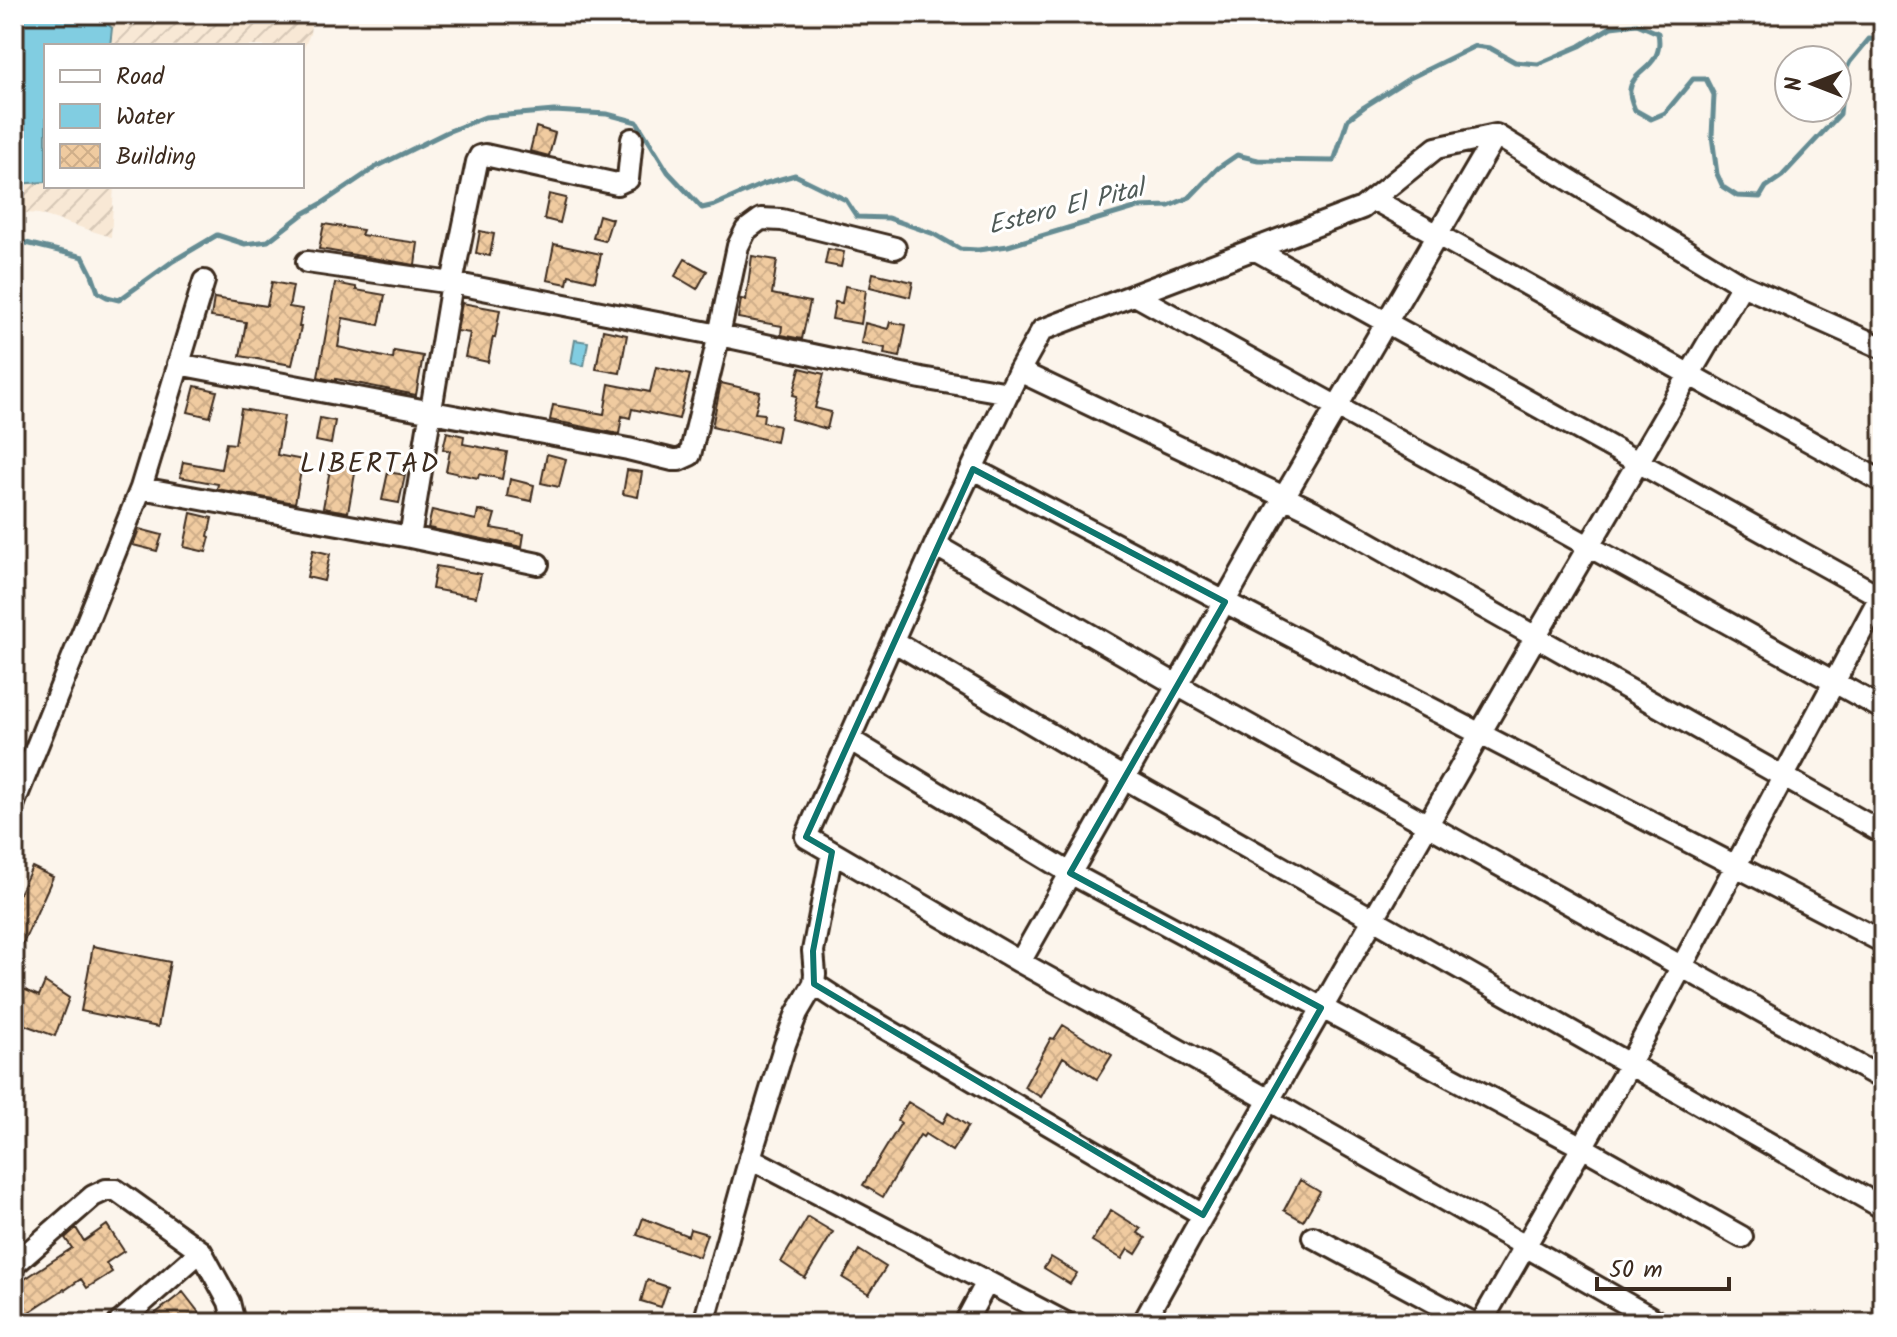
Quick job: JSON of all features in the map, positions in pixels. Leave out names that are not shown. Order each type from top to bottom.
[{"type":"street","points":[[1020,962],[1284,497],[1496,135]]},
{"type":"street","points":[[1655,1320],[1020,962],[806,837],[935,545],[1042,330],[1362,208],[1436,148],[1496,135],[1742,285],[1883,348]]},
{"type":"street","points":[[410,537],[452,283],[480,156],[617,184],[628,179],[632,139]]},
{"type":"street","points":[[1373,199],[1883,482]]},
{"type":"street","points":[[178,364],[679,460],[690,455],[738,246],[746,230],[761,219],[782,220],[895,248]]},
{"type":"street","points":[[1254,249],[1882,595],[1629,1064],[1481,1323]]},
{"type":"street","points":[[307,262],[452,283],[1009,393]]},
{"type":"street","points":[[14,803],[141,488],[204,281]]},
{"type":"street","points":[[1143,1323],[1479,734],[1742,285]]},
{"type":"street","points":[[1135,295],[1883,709]]},
{"type":"street","points":[[1019,371],[1313,511],[1883,833]]},
{"type":"street","points":[[973,469],[1883,942]]},
{"type":"street","points":[[141,488],[410,537],[538,564]]},
{"type":"street","points":[[935,545],[1177,685],[1883,1079]]},
{"type":"street","points":[[893,641],[1124,778],[1883,1208]]},
{"type":"street","points":[[849,739],[1070,873],[1582,1147],[1742,1237]]},
{"type":"street","points":[[704,1323],[785,1044],[797,1013],[814,984],[813,951],[832,852]]},
{"type":"street","points":[[814,984],[1203,1215]]},
{"type":"street","points":[[750,1158],[1066,1323]]},
{"type":"street","points":[[14,1265],[93,1196],[106,1190],[116,1190],[201,1251],[229,1302],[234,1323]]},
{"type":"street","points":[[1313,1237],[1473,1323]]},
{"type":"street","points":[[119,1323],[201,1251]]},
{"type":"street","points":[[965,1323],[987,1282]]},
{"type":"highlighted area","points":[[973,469],[1225,602],[1070,873],[1321,1008],[1203,1215],[814,984],[813,951],[832,852],[806,837]]},
{"type":"shaded area","points":[[14,14],[312,14],[310,34],[304,48],[304,44],[44,44],[44,188],[114,188],[111,237],[39,214],[14,212]]},
{"type":"water","points":[[23,14],[97,14],[112,28],[110,44],[44,44],[44,182],[14,184],[14,23]]},
{"type":"water","points":[[206,14],[293,14],[285,23],[220,20]]},
{"type":"water","points":[[575,340],[588,342],[584,366],[571,363]]},
{"type":"building","points":[[536,127],[555,133],[549,156],[530,151]]},
{"type":"building","points":[[549,194],[566,198],[560,223],[544,219]]},
{"type":"building","points":[[599,215],[612,219],[605,241],[593,238]]},
{"type":"building","points":[[324,224],[363,230],[361,235],[418,243],[415,265],[319,249]]},
{"type":"building","points":[[480,231],[494,234],[490,256],[476,253]]},
{"type":"building","points":[[554,244],[601,254],[595,281],[569,275],[567,284],[547,280]]},
{"type":"building","points":[[828,249],[844,252],[841,267],[825,264]]},
{"type":"building","points":[[752,256],[777,260],[772,294],[810,302],[802,339],[781,335],[782,326],[738,318],[741,299],[746,300]]},
{"type":"building","points":[[685,259],[707,271],[697,289],[675,276]]},
{"type":"building","points":[[873,273],[913,282],[910,297],[870,287]]},
{"type":"building","points":[[272,282],[293,286],[289,307],[302,309],[292,365],[240,356],[246,322],[211,317],[214,298],[267,306]]},
{"type":"building","points":[[335,283],[385,295],[379,325],[343,318],[338,347],[393,359],[394,351],[423,356],[416,395],[318,377]]},
{"type":"building","points":[[845,286],[866,290],[861,324],[832,319],[835,302],[842,303]]},
{"type":"building","points":[[462,303],[500,310],[488,362],[465,357],[470,333],[457,331]]},
{"type":"building","points":[[890,322],[906,325],[900,357],[884,354],[885,348],[861,343],[865,323],[888,329]]},
{"type":"building","points":[[603,330],[627,335],[620,373],[596,369]]},
{"type":"building","points":[[656,367],[690,375],[679,419],[632,409],[630,418],[622,416],[619,434],[550,420],[553,405],[604,414],[609,384],[650,392]]},
{"type":"building","points":[[800,368],[824,374],[815,408],[831,412],[827,429],[791,419]]},
{"type":"building","points":[[721,383],[760,392],[755,413],[764,414],[763,422],[779,426],[776,442],[712,427]]},
{"type":"building","points":[[195,386],[217,391],[210,417],[188,412]]},
{"type":"building","points":[[241,409],[284,416],[277,455],[303,460],[295,503],[217,489],[218,484],[180,477],[183,462],[221,469],[226,443],[235,444]]},
{"type":"building","points":[[320,418],[335,421],[331,444],[316,441]]},
{"type":"building","points":[[447,432],[464,436],[463,444],[507,452],[502,479],[479,474],[478,478],[446,471],[450,451],[443,449]]},
{"type":"building","points":[[547,454],[566,459],[559,487],[541,483]]},
{"type":"building","points":[[331,464],[356,468],[348,512],[323,508]]},
{"type":"building","points":[[627,470],[642,472],[638,497],[623,494]]},
{"type":"building","points":[[388,472],[405,475],[399,503],[382,500]]},
{"type":"building","points":[[510,479],[534,485],[531,501],[507,496]]},
{"type":"building","points":[[432,510],[476,520],[478,510],[495,514],[491,528],[524,534],[522,547],[428,528]]},
{"type":"building","points":[[191,513],[212,518],[206,552],[184,547]]},
{"type":"building","points":[[139,529],[162,535],[157,551],[133,545]]},
{"type":"building","points":[[313,550],[330,554],[324,581],[307,577]]},
{"type":"building","points":[[436,566],[481,574],[476,597],[432,589]]},
{"type":"building","points":[[32,867],[53,877],[14,963],[14,904]]},
{"type":"building","points":[[93,946],[170,962],[158,1027],[81,1011]]},
{"type":"building","points":[[45,982],[69,998],[55,1036],[14,1021],[14,985],[39,996]]},
{"type":"building","points":[[1063,1025],[1112,1055],[1097,1079],[1063,1057],[1041,1097],[1024,1087],[1051,1038],[1054,1039]]},
{"type":"building","points":[[908,1102],[943,1123],[948,1113],[968,1126],[952,1151],[925,1134],[923,1137],[920,1135],[883,1197],[863,1185],[901,1123],[897,1120]]},
{"type":"building","points":[[1300,1180],[1320,1192],[1303,1221],[1284,1210]]},
{"type":"building","points":[[1111,1210],[1141,1229],[1138,1233],[1146,1238],[1136,1254],[1128,1249],[1122,1259],[1092,1241]]},
{"type":"building","points":[[808,1217],[833,1232],[805,1278],[781,1262]]},
{"type":"building","points":[[643,1218],[688,1236],[690,1229],[707,1234],[699,1257],[637,1235]]},
{"type":"building","points":[[107,1225],[124,1251],[106,1263],[112,1272],[87,1288],[81,1279],[14,1322],[14,1286],[72,1248],[65,1238],[76,1228],[84,1241]]},
{"type":"building","points":[[859,1250],[886,1267],[869,1294],[843,1278]]},
{"type":"building","points":[[1051,1257],[1077,1273],[1070,1284],[1044,1268]]},
{"type":"building","points":[[647,1280],[668,1287],[661,1307],[641,1301]]},
{"type":"building","points":[[183,1292],[207,1323],[143,1323]]},
{"type":"waterway","name":"Estero El Pital","points":[[14,240],[83,257],[98,292],[119,300],[173,261],[217,235],[245,244],[268,241],[303,214],[376,167],[447,132],[485,117],[554,111],[607,114],[637,122],[668,172],[702,208],[795,175],[846,200],[857,217],[888,218],[934,234],[960,249],[978,250],[1008,246],[1138,207],[1169,206],[1190,197],[1218,168],[1237,155],[1258,160],[1334,161],[1348,119],[1410,78],[1475,46],[1490,48],[1515,62],[1538,64],[1580,46],[1611,27],[1637,24],[1658,33],[1659,45],[1653,61],[1632,83],[1630,95],[1635,110],[1651,119],[1665,113],[1693,79],[1706,79],[1714,95],[1712,136],[1717,174],[1723,187],[1737,196],[1760,197],[1766,187],[1782,176],[1840,114],[1844,74],[1850,62],[1869,39],[1883,40]]},
{"type":"district","name":"LIBERTAD","points":[[370,464]]}]
